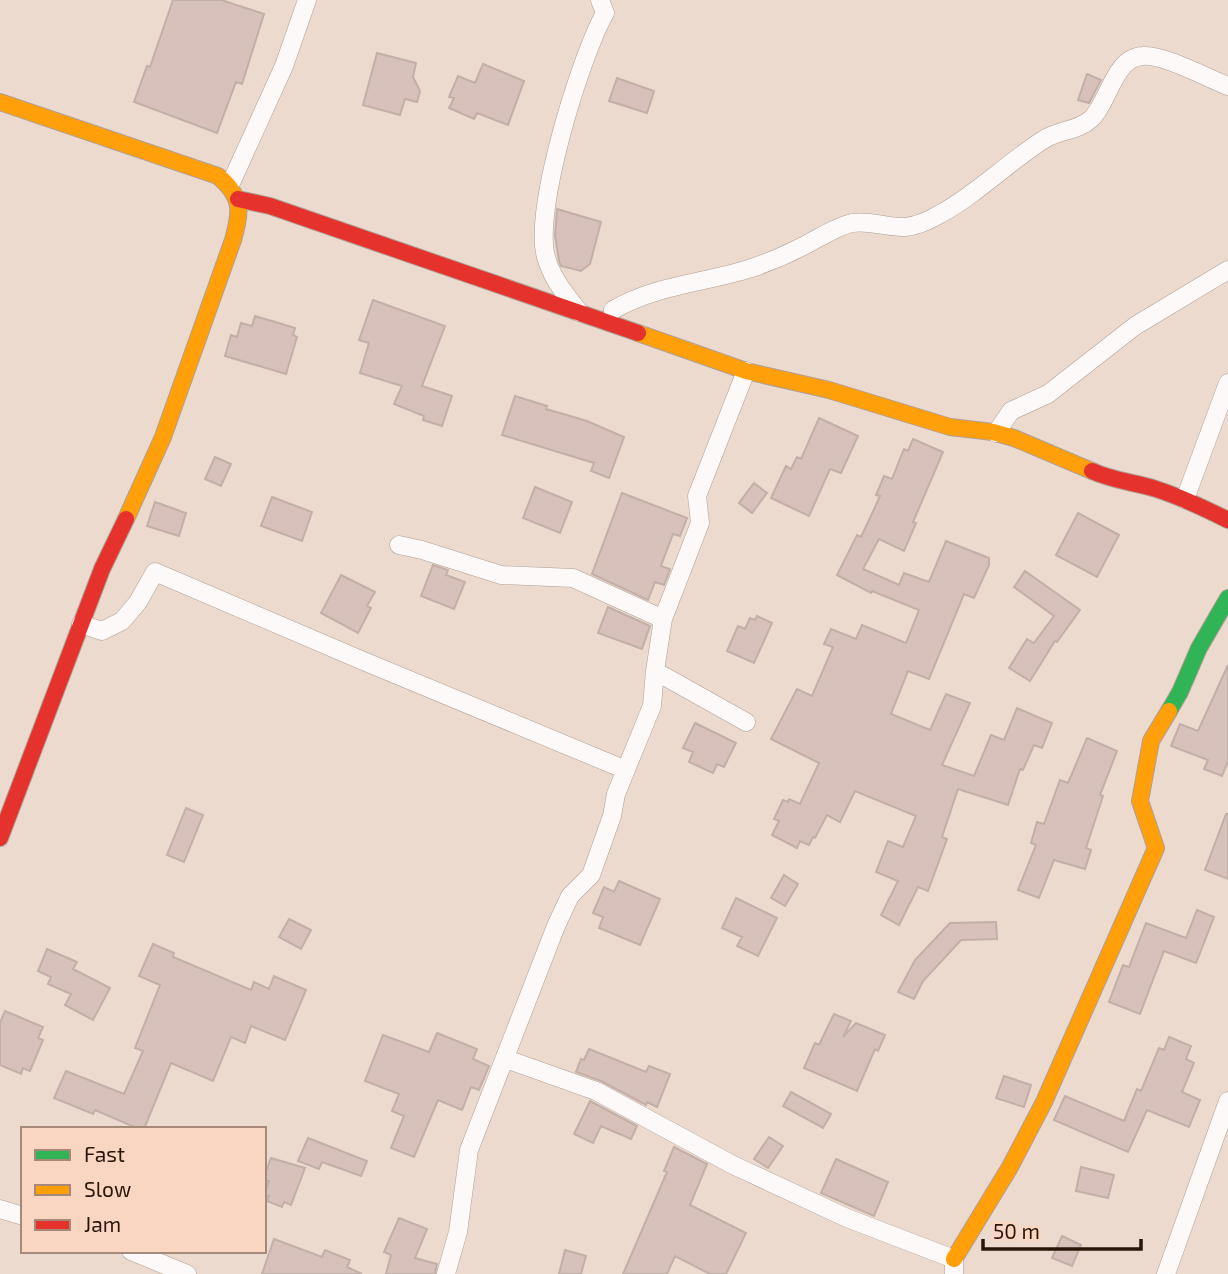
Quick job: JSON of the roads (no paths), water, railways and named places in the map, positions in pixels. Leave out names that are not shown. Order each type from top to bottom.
[{"type":"street","points":[[0,838],[9,794],[102,569],[163,437],[233,240],[239,217],[234,192],[307,0]]},
{"type":"street","points":[[579,312],[557,285],[546,258],[543,241],[559,143],[588,52],[605,13],[600,0]]},
{"type":"street","points":[[614,310],[661,291],[747,269],[849,224],[876,222],[904,227],[939,215],[974,193],[1044,139],[1063,130],[1081,126],[1090,120],[1097,113],[1118,75],[1133,58],[1142,55],[1156,57],[1228,86]]},
{"type":"street","points":[[0,102],[218,176],[234,192],[270,206],[746,371],[829,390],[927,421],[1014,438],[1112,480],[1153,488],[1185,499],[1228,520]]},
{"type":"street","points":[[996,433],[1012,411],[1048,394],[1135,326],[1228,270]]},
{"type":"street","points":[[446,1274],[458,1232],[469,1150],[565,906],[570,896],[591,875],[612,816],[616,794],[652,706],[663,619],[700,523],[697,496],[746,371]]},
{"type":"street","points":[[1185,499],[1228,383]]},
{"type":"street","points":[[399,545],[500,575],[573,578],[663,619]]},
{"type":"street","points":[[81,624],[102,631],[122,621],[138,602],[155,572],[626,770]]},
{"type":"street","points":[[506,1059],[596,1091],[733,1165],[954,1266],[1044,1102],[1156,848],[1140,801],[1151,741],[1180,692],[1199,648],[1228,598]]},
{"type":"street","points":[[655,671],[746,722]]},
{"type":"street","points":[[1166,1274],[1228,1101]]},
{"type":"street","points":[[0,1209],[21,1215]]},
{"type":"street","points":[[136,1253],[187,1274]]}]
